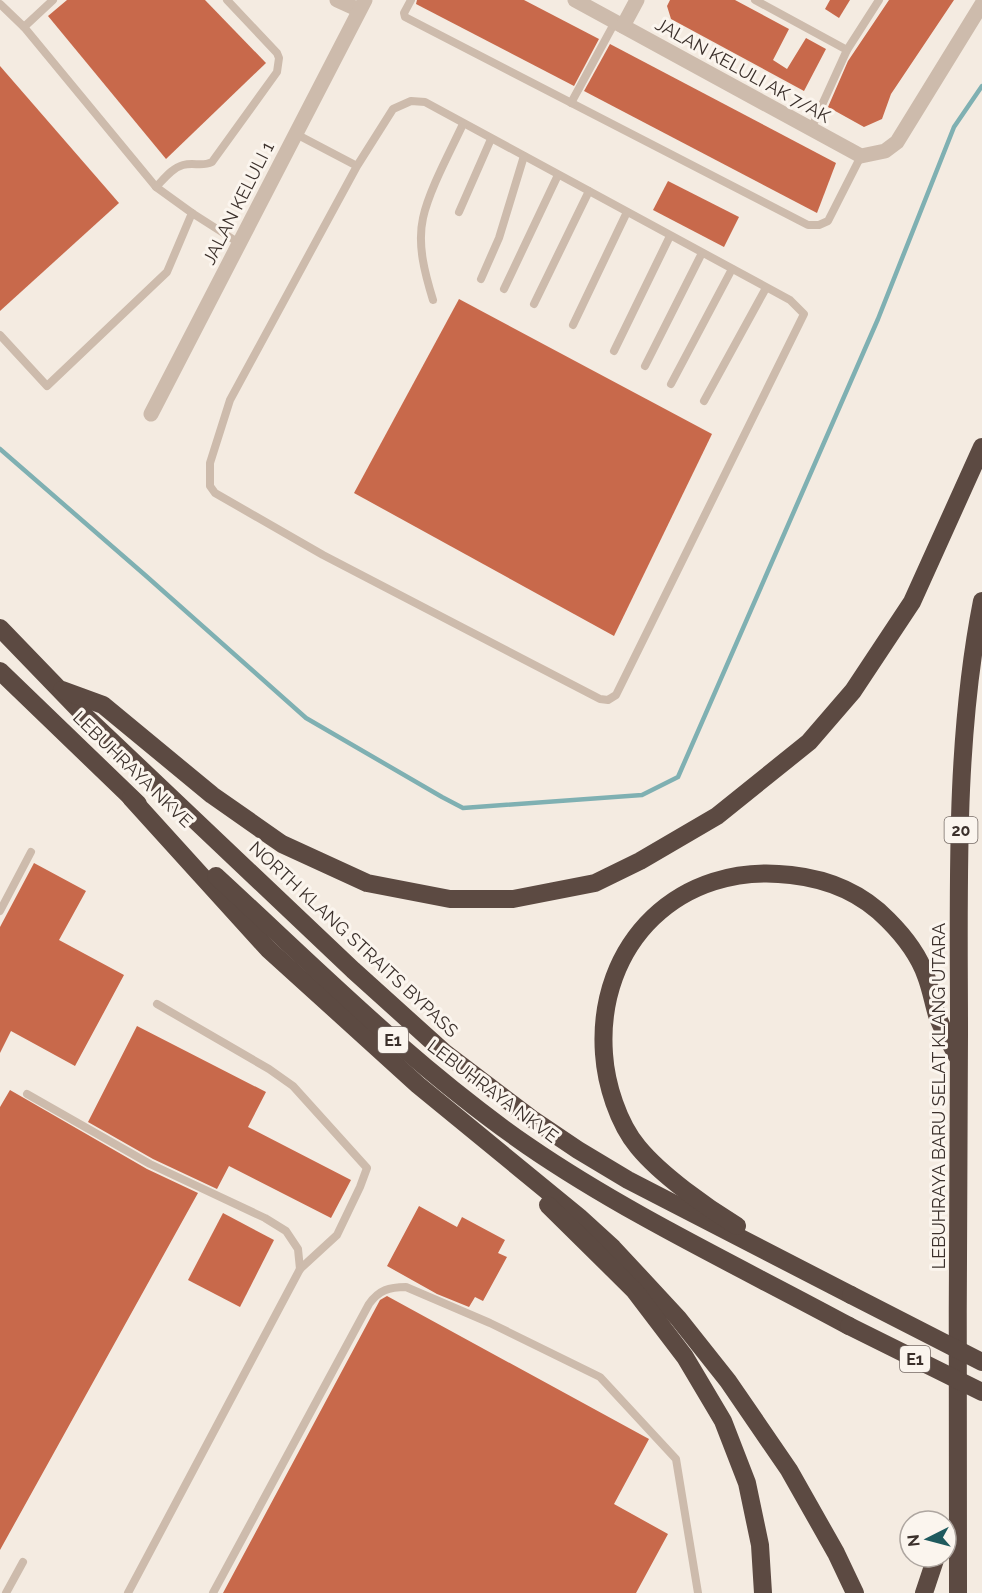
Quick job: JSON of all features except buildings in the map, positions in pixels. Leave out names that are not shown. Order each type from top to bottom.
[{"type":"highway","points":[[62,690],[103,705],[212,795],[282,844],[367,883],[450,899],[513,899],[595,883],[640,861],[717,816],[809,742],[853,691],[895,631],[912,602],[982,447]]},
{"type":"highway","name":"LEBUHRAYA BARU SELAT KLANG UTARA","points":[[958,1593],[962,748],[975,637],[982,601]]},
{"type":"highway","name":"NORTH KLANG STRAITS BYPASS","points":[[0,628],[92,722],[345,962],[445,1053],[532,1119],[608,1168],[816,1278]]},
{"type":"highway","name":"LEBUHRAYA NKVE","points":[[0,671],[130,798],[412,1056],[519,1139],[614,1200],[849,1326],[982,1392]]},
{"type":"highway","points":[[130,798],[268,948],[418,1085],[605,1240],[678,1318],[728,1381],[782,1460],[836,1553],[855,1593]]},
{"type":"highway","points":[[959,1061],[937,1016],[925,973],[901,935],[872,906],[852,893],[828,882],[779,873],[715,879],[697,886],[662,909],[645,926],[618,966],[611,985],[603,1022],[605,1067],[611,1095],[637,1146],[659,1168],[724,1218],[816,1278],[982,1362]]},
{"type":"highway","points":[[469,1126],[634,1290],[685,1357],[723,1420],[747,1483],[760,1545],[763,1593]]},
{"type":"highway","points":[[950,1509],[957,1478]]},
{"type":"highway","points":[[924,1593],[932,1569]]},
{"type":"street","name":"JALAN KELULI 1","points":[[151,414],[362,5],[337,0]]},
{"type":"street","name":"JALAN KELULI AK 7/AK","points":[[575,0],[861,156]]},
{"type":"street","points":[[619,24],[637,0]]},
{"type":"street","points":[[861,156],[885,151],[897,142],[982,4]]},
{"type":"lane","points":[[24,27],[53,0]]},
{"type":"lane","points":[[156,187],[174,169],[183,165],[203,166],[212,162],[277,72],[279,58],[277,53],[227,0]]},
{"type":"lane","points":[[411,0],[404,13],[405,17],[808,225],[819,225],[828,221],[861,156]]},
{"type":"lane","points":[[755,0],[847,51]]},
{"type":"lane","points":[[811,129],[847,51],[879,0]]},
{"type":"lane","points":[[0,4],[24,27],[156,187],[239,243]]},
{"type":"lane","points":[[571,103],[619,24]]},
{"type":"lane","points":[[425,102],[463,124],[790,300],[804,314],[616,695],[608,699],[600,699],[323,555],[215,493],[210,486],[210,463],[230,400],[357,166],[393,110],[401,104],[425,102]]},
{"type":"lane","points":[[433,300],[424,270],[423,218],[463,124]]},
{"type":"lane","points":[[296,134],[357,166]]},
{"type":"lane","points":[[459,212],[491,139]]},
{"type":"lane","points":[[481,279],[499,238],[524,156]]},
{"type":"lane","points":[[504,289],[558,175]]},
{"type":"lane","points":[[534,304],[589,191]]},
{"type":"lane","points":[[573,325],[627,212]]},
{"type":"lane","points":[[0,335],[47,386],[167,272],[192,213]]},
{"type":"lane","points":[[614,351],[670,236]]},
{"type":"lane","points":[[645,366],[702,253]]},
{"type":"lane","points":[[671,384],[732,269]]},
{"type":"lane","points":[[704,400],[766,288]]},
{"type":"lane","points":[[0,911],[31,852]]},
{"type":"lane","points":[[128,1593],[300,1269],[337,1235],[367,1168],[293,1086],[269,1069],[157,1004]]},
{"type":"lane","points":[[27,1094],[150,1164],[265,1218],[286,1231],[298,1249],[300,1269]]},
{"type":"lane","points":[[213,1593],[369,1304],[376,1293],[391,1287],[406,1287],[490,1323],[600,1377],[676,1460],[698,1593]]},
{"type":"lane","points":[[6,1593],[23,1562]]},
{"type":"waterway","points":[[0,449],[306,718],[442,797],[463,808],[642,795],[678,777],[878,319],[954,127],[982,86]]}]
